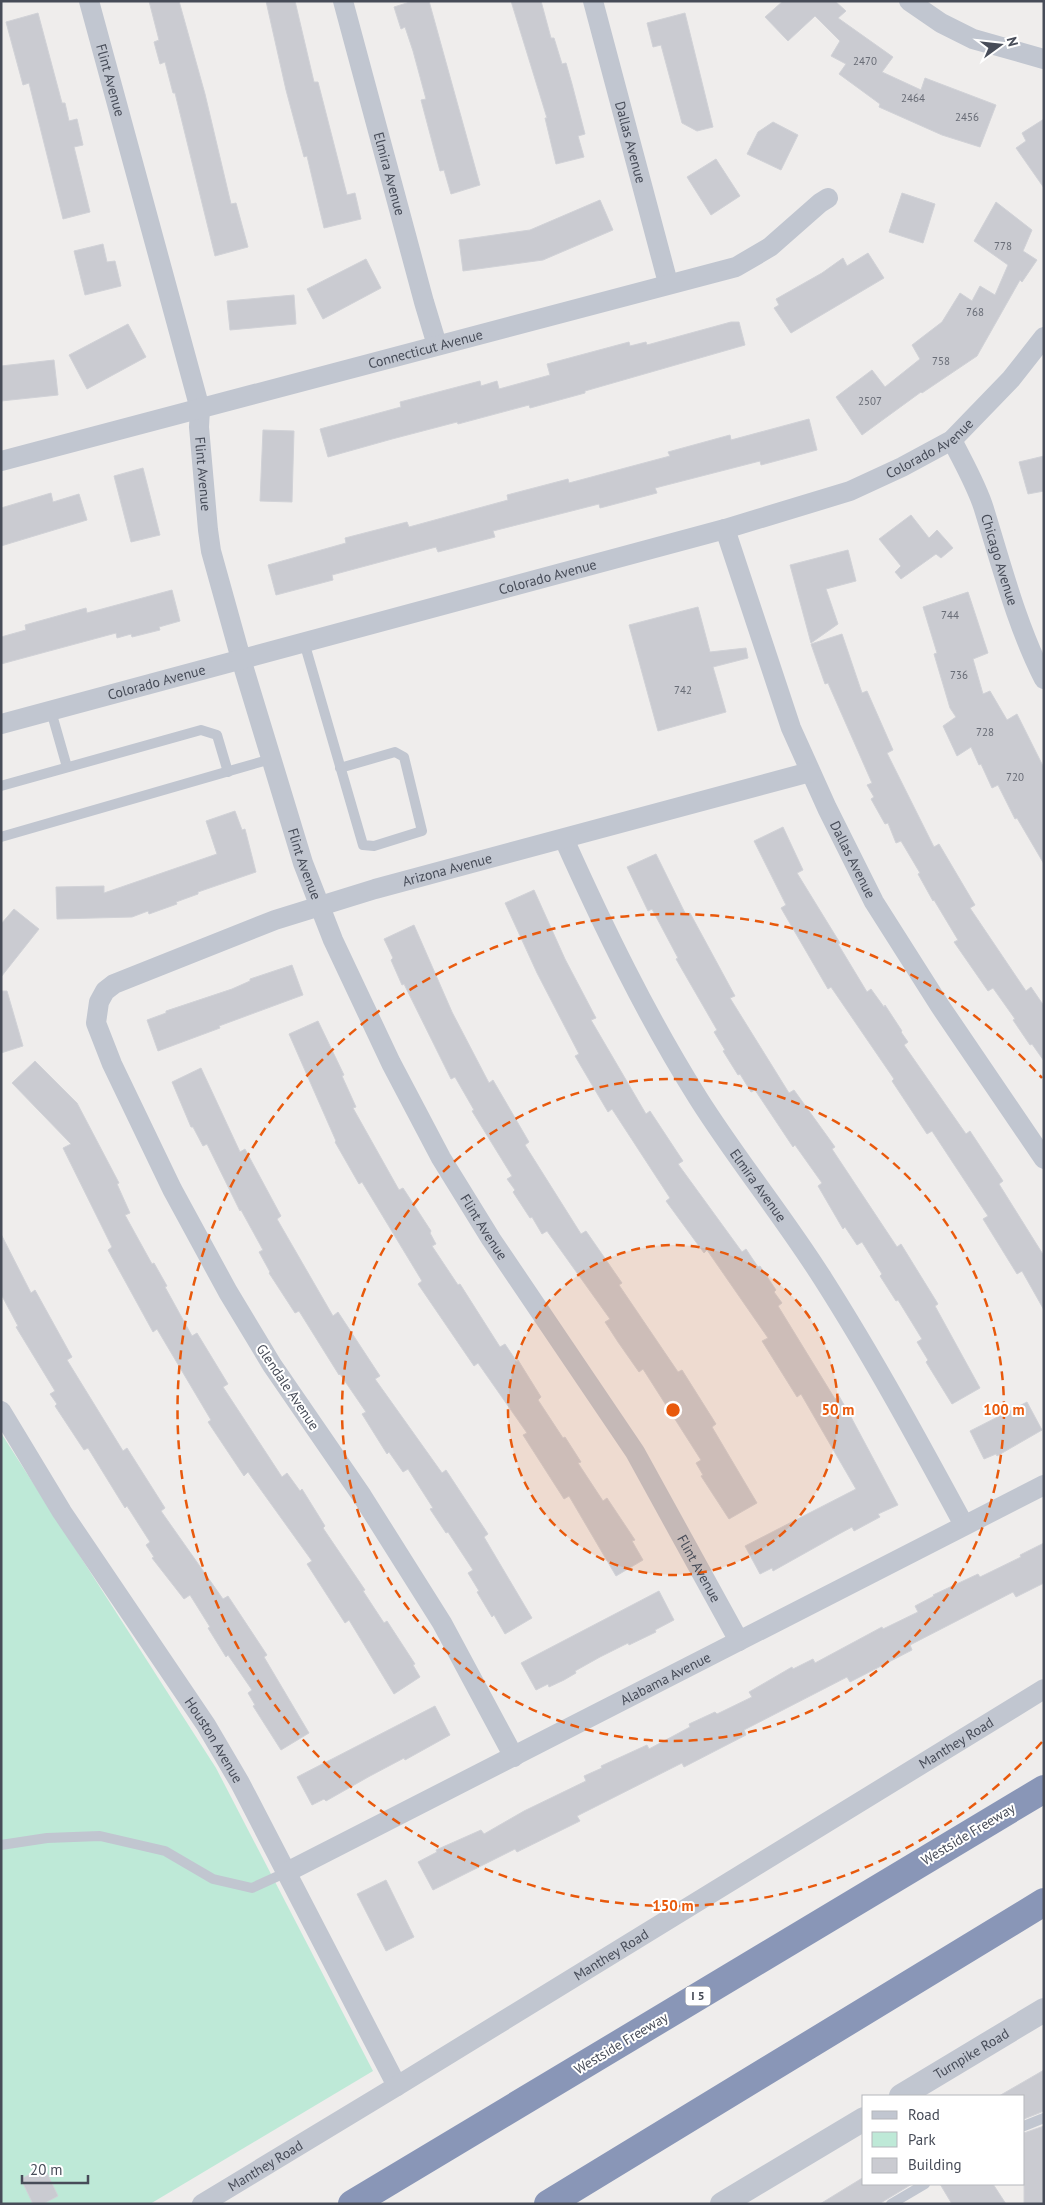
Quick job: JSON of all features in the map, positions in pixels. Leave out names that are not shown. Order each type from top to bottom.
[{"type":"highway","name":"Westside Freeway","points":[[352,2204],[1044,1789]]},
{"type":"highway","points":[[548,2204],[1044,1902]]},
{"type":"street","name":"Flint Avenue","points":[[89,1],[200,409],[199,427],[211,551],[271,759],[303,863],[319,906],[391,1063],[441,1158],[491,1239],[635,1452],[739,1641]]},
{"type":"street","name":"Elmira Avenue","points":[[343,1],[437,345]]},
{"type":"street","name":"Dallas Avenue","points":[[593,1],[668,283]]},
{"type":"street","points":[[909,1],[941,24],[973,39],[1044,58]]},
{"type":"street","name":"Connecticut Avenue","points":[[1,461],[668,283],[736,267],[748,262],[770,247],[828,198]]},
{"type":"street","name":"Colorado Avenue","points":[[1,724],[725,529],[850,491],[902,467],[952,440],[1011,379],[1044,337]]},
{"type":"street","name":"Chicago Avenue","points":[[952,440],[984,507],[997,557],[1044,680]]},
{"type":"street","name":"Dallas Avenue","points":[[725,529],[792,728],[810,772],[874,902],[940,1006],[1044,1159]]},
{"type":"street","name":"Arizona Avenue","points":[[99,1002],[105,991],[114,984],[137,973],[275,920],[375,888],[810,772]]},
{"type":"street","name":"Elmira Avenue","points":[[564,839],[624,967],[656,1028],[699,1099],[823,1278],[881,1374],[964,1525]]},
{"type":"street","name":"Glendale Avenue","points":[[99,1002],[96,1024],[112,1064],[172,1189],[228,1292],[272,1365],[395,1546],[442,1623],[514,1757]]},
{"type":"street","name":"Houston Avenue","points":[[1,1411],[62,1512],[206,1725],[240,1783],[397,2086]]},
{"type":"street","name":"Alabama Avenue","points":[[287,1872],[1044,1485]]},
{"type":"street","name":"Manthey Road","points":[[202,2204],[1044,1689]]},
{"type":"street","name":"Turnpike Road","points":[[903,2095],[1044,2010]]},
{"type":"street","points":[[722,2204],[862,2119]]},
{"type":"lane","points":[[304,642],[340,768],[363,845],[374,846],[422,831],[404,757],[396,752],[340,768]]},
{"type":"lane","points":[[51,711],[67,767]]},
{"type":"lane","points":[[1,786],[201,730],[217,735],[228,772]]},
{"type":"lane","points":[[1,837],[271,759]]},
{"type":"lane","points":[[1,1844],[47,1838],[100,1836],[164,1851],[213,1879],[252,1888],[287,1872]]},
{"type":"lane","points":[[1025,2126],[1044,2118]]},
{"type":"lane","points":[[891,2204],[923,2185]]},
{"type":"green space","points":[[1,1433],[216,1768],[373,2071],[150,2204],[1,2204]]},
{"type":"building","points":[[149,1],[179,1],[205,94],[231,204],[236,203],[248,247],[215,256],[175,93],[173,93],[165,62],[160,64],[154,42],[159,40]]},
{"type":"building","points":[[266,1],[295,1],[314,82],[318,82],[347,195],[355,193],[361,219],[324,228],[307,156],[304,157],[286,90]]},
{"type":"building","points":[[413,1],[429,1],[480,185],[451,194],[444,170],[440,171],[434,149],[421,100],[426,99],[413,51],[405,27],[401,29],[394,7]]},
{"type":"building","points":[[511,1],[541,1],[551,38],[554,38],[562,64],[566,63],[572,84],[585,134],[578,136],[584,157],[556,164],[545,118],[547,118]]},
{"type":"building","points":[[783,1],[835,1],[846,11],[838,18],[893,57],[882,72],[921,90],[925,78],[996,105],[980,147],[942,135],[879,107],[880,104],[839,74],[846,64],[831,56],[840,41],[815,16],[788,41],[765,17]]},
{"type":"building","points":[[38,13],[62,103],[65,103],[69,121],[77,119],[83,145],[74,147],[90,212],[63,219],[29,83],[23,85],[6,22]]},
{"type":"building","points":[[685,13],[713,127],[697,131],[682,123],[661,45],[653,47],[647,23]]},
{"type":"building","points":[[1044,119],[1044,188],[1016,148],[1026,141],[1022,133]]},
{"type":"building","points":[[773,122],[798,135],[781,170],[747,154],[758,132]]},
{"type":"building","points":[[716,159],[740,196],[711,215],[687,177]]},
{"type":"building","points":[[902,193],[935,204],[923,243],[889,232]]},
{"type":"building","points":[[600,200],[613,230],[543,260],[463,271],[459,240],[530,230]]},
{"type":"building","points":[[996,202],[1032,230],[1023,251],[1037,260],[1022,282],[1020,280],[977,356],[921,392],[862,435],[836,397],[872,370],[885,387],[920,359],[912,345],[942,322],[960,293],[972,301],[980,286],[995,295],[1008,265],[974,241]]},
{"type":"building","points":[[103,244],[107,262],[115,261],[121,286],[85,295],[74,251]]},
{"type":"building","points":[[868,253],[884,278],[791,333],[774,308],[779,305],[776,299],[822,273],[843,258],[847,266]]},
{"type":"building","points":[[366,259],[381,288],[323,319],[307,289]]},
{"type":"building","points":[[294,295],[296,324],[230,330],[227,301]]},
{"type":"building","points":[[731,322],[739,322],[745,345],[530,408],[529,405],[458,424],[457,422],[328,457],[320,429],[401,407],[400,402],[480,381],[481,386],[497,381],[499,389],[550,375],[547,364],[629,342],[630,346],[646,342],[647,345]]},
{"type":"building","points":[[128,324],[146,357],[87,389],[69,355]]},
{"type":"building","points":[[54,360],[58,395],[1,401],[1,366]]},
{"type":"building","points":[[809,419],[817,450],[761,465],[760,461],[655,488],[657,493],[600,508],[599,504],[493,531],[495,537],[438,552],[436,547],[332,575],[333,580],[276,595],[268,565],[346,543],[345,538],[407,522],[409,527],[508,500],[507,495],[568,479],[569,483],[670,456],[668,452],[730,435],[731,440]]},
{"type":"building","points":[[263,430],[294,431],[292,502],[260,501]]},
{"type":"building","points":[[1044,456],[1044,491],[1028,494],[1019,462]]},
{"type":"building","points":[[143,468],[160,535],[131,542],[114,476]]},
{"type":"building","points":[[51,493],[53,502],[79,494],[87,520],[1,546],[1,508]]},
{"type":"building","points":[[911,515],[929,538],[937,530],[953,548],[941,558],[936,554],[901,579],[895,572],[901,566],[879,539]]},
{"type":"building","points":[[848,550],[856,581],[826,589],[838,624],[811,643],[790,565]]},
{"type":"building","points":[[172,590],[180,621],[159,627],[160,630],[132,637],[131,634],[117,638],[116,633],[1,664],[1,637],[26,630],[25,625],[86,608],[87,613]]},
{"type":"building","points":[[968,592],[988,653],[973,659],[983,694],[990,691],[1007,720],[1017,714],[1044,768],[1044,864],[1017,818],[1015,819],[998,785],[992,788],[971,747],[957,756],[943,726],[956,717],[950,708],[934,654],[937,653],[923,607]]},
{"type":"building","points":[[698,607],[710,652],[746,648],[748,658],[713,667],[726,712],[658,731],[629,625]]},
{"type":"building","points":[[842,634],[862,693],[867,691],[893,750],[887,753],[934,847],[939,844],[975,905],[970,908],[1026,991],[1031,987],[1044,1006],[1044,1061],[1032,1044],[1030,1045],[1013,1020],[1015,1019],[993,988],[988,991],[954,942],[958,940],[933,901],[918,874],[920,873],[901,841],[896,843],[888,823],[885,824],[871,799],[874,797],[867,785],[872,783],[828,683],[825,684],[811,644]]},
{"type":"building","points":[[235,811],[242,830],[245,829],[256,872],[198,892],[198,894],[176,902],[177,904],[149,914],[148,911],[132,917],[57,919],[56,887],[104,886],[104,893],[217,854],[206,821]]},
{"type":"building","points":[[783,827],[803,870],[797,873],[840,943],[838,944],[867,992],[871,989],[884,1007],[885,1005],[908,1042],[904,1045],[966,1134],[970,1131],[1003,1181],[999,1184],[1044,1256],[1044,1310],[1022,1271],[1017,1274],[983,1219],[988,1216],[932,1131],[927,1134],[892,1081],[894,1079],[831,987],[828,989],[781,908],[786,905],[754,841]]},
{"type":"building","points":[[656,854],[686,915],[690,913],[735,996],[730,998],[789,1093],[794,1090],[835,1147],[832,1149],[897,1247],[901,1244],[938,1304],[935,1306],[980,1388],[952,1404],[926,1362],[928,1360],[917,1342],[922,1339],[898,1300],[896,1301],[880,1276],[882,1274],[862,1242],[857,1245],[845,1227],[843,1229],[818,1186],[822,1183],[795,1145],[793,1147],[755,1090],[751,1092],[740,1074],[738,1075],[723,1051],[725,1050],[714,1032],[717,1030],[676,959],[678,958],[652,909],[648,911],[627,867]]},
{"type":"building","points":[[534,890],[565,959],[596,1018],[591,1020],[646,1114],[650,1111],[683,1161],[678,1164],[742,1252],[746,1249],[776,1290],[774,1292],[782,1303],[778,1306],[835,1399],[839,1396],[898,1505],[878,1514],[880,1517],[854,1531],[852,1527],[773,1571],[772,1568],[760,1574],[745,1546],[856,1489],[801,1394],[797,1397],[762,1341],[768,1338],[707,1250],[704,1253],[666,1201],[670,1198],[612,1109],[608,1112],[575,1056],[579,1054],[537,973],[505,903]]},
{"type":"building","points":[[14,909],[39,929],[1,977],[1,924]]},
{"type":"building","points":[[414,925],[452,1012],[489,1083],[493,1080],[529,1142],[525,1145],[581,1234],[586,1231],[622,1283],[619,1285],[678,1372],[682,1370],[716,1424],[712,1427],[757,1503],[729,1519],[701,1476],[703,1475],[696,1463],[701,1460],[643,1369],[639,1372],[605,1322],[610,1319],[547,1231],[542,1234],[513,1192],[515,1190],[507,1179],[512,1176],[472,1111],[474,1110],[455,1077],[451,1079],[404,984],[402,985],[384,939]]},
{"type":"building","points":[[292,965],[303,995],[158,1051],[147,1020],[166,1013],[166,1011],[232,989],[250,981],[250,979]]},
{"type":"building","points":[[1,991],[7,991],[23,1046],[1,1053]]},
{"type":"building","points":[[318,1021],[344,1075],[342,1076],[356,1107],[353,1108],[399,1190],[403,1188],[431,1231],[430,1233],[436,1244],[432,1246],[458,1285],[460,1284],[500,1347],[505,1344],[517,1362],[518,1360],[541,1397],[538,1400],[581,1462],[578,1463],[603,1501],[607,1498],[635,1540],[632,1541],[643,1560],[616,1576],[569,1496],[564,1499],[523,1435],[527,1433],[478,1363],[474,1366],[418,1284],[422,1281],[362,1182],[359,1184],[335,1142],[289,1034]]},
{"type":"building","points":[[35,1061],[77,1103],[119,1183],[117,1184],[130,1213],[125,1215],[152,1264],[154,1263],[167,1286],[165,1287],[192,1336],[197,1333],[228,1384],[223,1387],[282,1477],[287,1473],[300,1491],[302,1489],[325,1526],[323,1528],[365,1590],[363,1591],[384,1623],[387,1621],[415,1664],[413,1665],[420,1677],[394,1694],[349,1620],[345,1623],[307,1564],[312,1561],[248,1472],[244,1476],[208,1422],[211,1420],[157,1329],[153,1332],[108,1250],[112,1247],[63,1148],[71,1144],[12,1083]]},
{"type":"building","points":[[201,1068],[240,1152],[245,1149],[281,1216],[277,1219],[333,1316],[338,1312],[380,1376],[375,1379],[442,1473],[446,1470],[488,1534],[484,1537],[532,1618],[505,1634],[477,1592],[479,1591],[468,1573],[473,1570],[430,1509],[433,1508],[408,1469],[403,1472],[389,1452],[387,1454],[362,1414],[366,1412],[339,1375],[299,1311],[295,1313],[269,1273],[259,1252],[263,1250],[240,1211],[207,1144],[203,1146],[193,1127],[191,1127],[172,1082]]},
{"type":"building","points":[[1,1234],[31,1293],[35,1290],[72,1357],[67,1360],[123,1451],[127,1448],[165,1508],[161,1511],[223,1599],[228,1596],[267,1655],[264,1657],[309,1733],[281,1750],[253,1706],[255,1705],[248,1693],[252,1690],[228,1655],[226,1657],[190,1595],[184,1599],[152,1558],[154,1557],[146,1545],[150,1542],[127,1506],[125,1508],[88,1448],[84,1450],[55,1406],[57,1404],[50,1394],[55,1391],[16,1327],[18,1326],[1,1294]]},
{"type":"building","points":[[1027,1402],[1042,1430],[997,1456],[996,1454],[984,1459],[970,1431]]},
{"type":"building","points":[[1044,1543],[1044,1583],[1016,1597],[1013,1592],[910,1645],[912,1650],[850,1682],[847,1677],[744,1730],[746,1735],[684,1767],[682,1763],[577,1816],[580,1821],[517,1852],[515,1849],[433,1890],[418,1862],[437,1852],[436,1850],[481,1830],[484,1834],[524,1811],[586,1781],[584,1776],[602,1768],[601,1766],[647,1745],[649,1749],[690,1727],[689,1724],[715,1712],[717,1714],[752,1697],[749,1692],[792,1667],[793,1669],[813,1659],[815,1663],[882,1627],[883,1629],[918,1612],[915,1606],[933,1595],[978,1574],[980,1577],[1021,1557],[1020,1555]]},
{"type":"building","points":[[659,1591],[674,1620],[655,1630],[656,1632],[600,1657],[575,1671],[576,1673],[564,1680],[549,1687],[548,1684],[536,1690],[521,1663]]},
{"type":"building","points":[[435,1706],[450,1735],[326,1801],[324,1799],[312,1805],[297,1777]]},
{"type":"building","points":[[386,1880],[414,1937],[386,1951],[357,1894]]},
{"type":"building","points":[[1044,2070],[1044,2111],[1025,2119],[1025,2095],[1001,2095]]},
{"type":"building","points":[[1044,2126],[1044,2204],[1024,2204],[1025,2133]]},
{"type":"building","points":[[44,2167],[58,2196],[43,2204],[33,2204],[21,2179]]},
{"type":"building","points":[[862,2178],[862,2185],[910,2185],[879,2204],[820,2204]]},
{"type":"building","points":[[941,2185],[994,2185],[1006,2204],[952,2204]]}]
